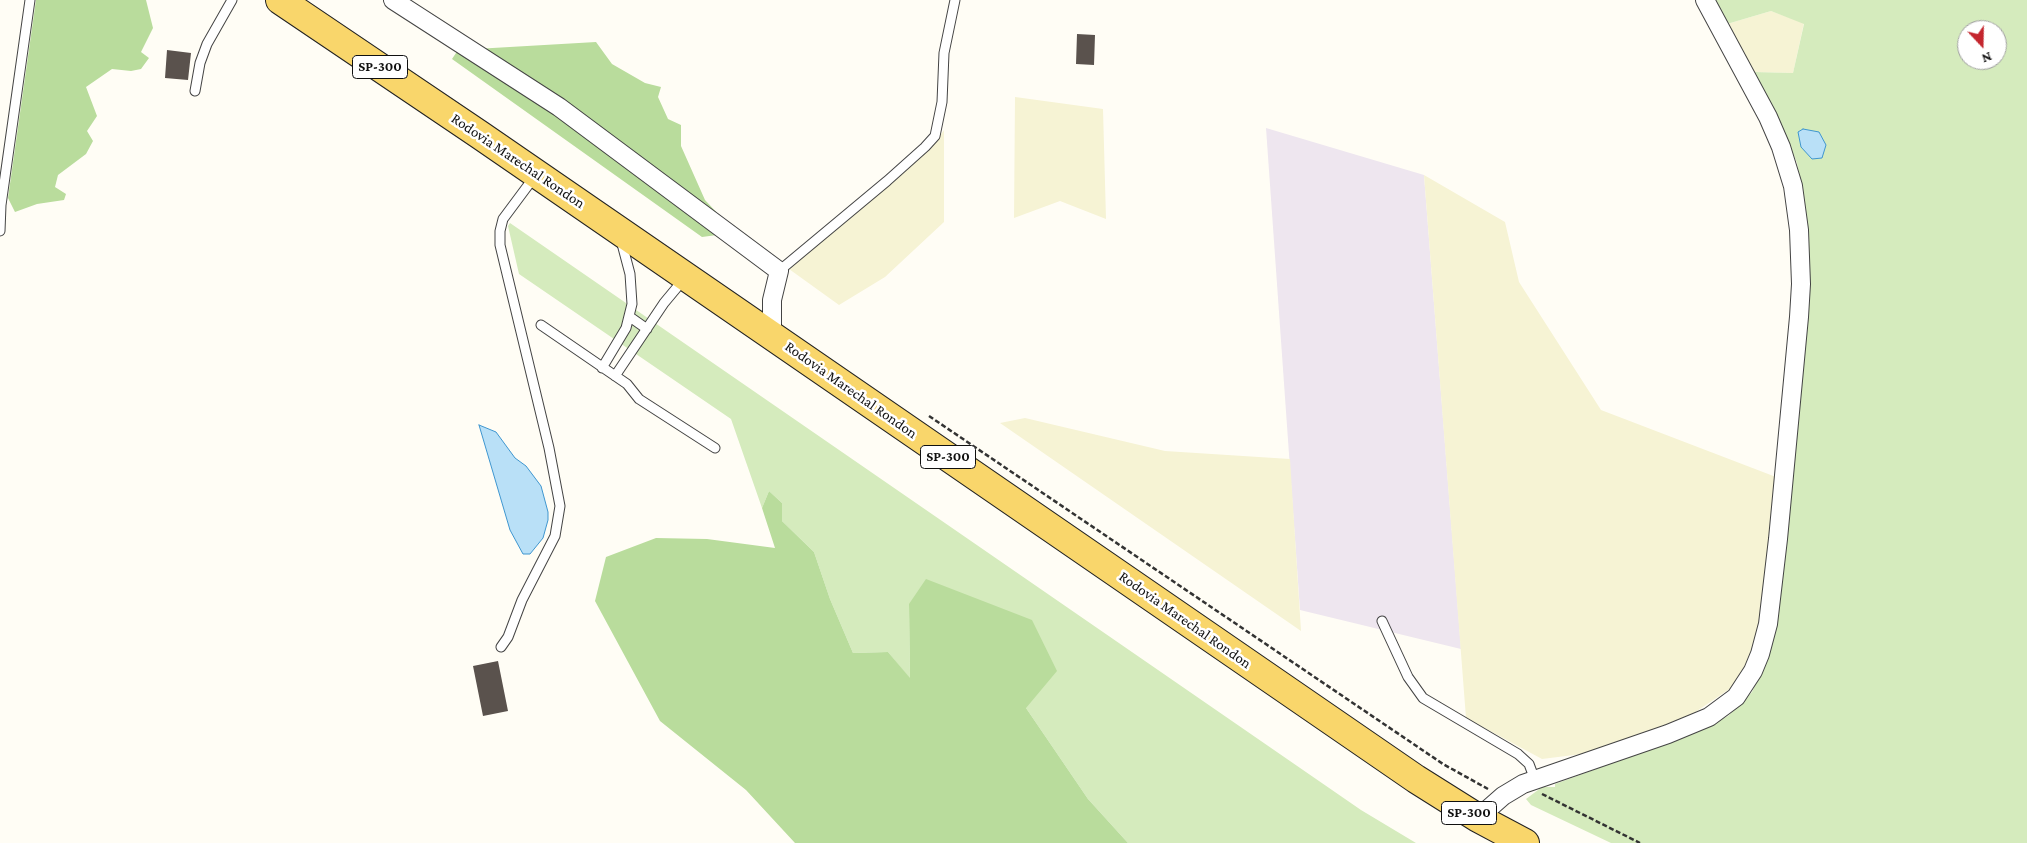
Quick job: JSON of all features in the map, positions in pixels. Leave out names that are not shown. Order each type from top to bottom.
[{"type":"main road","name":"Rodovia Marechal Rondon","points":[[280,0],[619,230],[1416,780],[1517,841]]},
{"type":"street","points":[[393,0],[559,106],[779,271],[772,300],[772,336]]},
{"type":"street","points":[[1478,818],[1503,796],[1529,782],[1668,734],[1709,717],[1723,708],[1736,697],[1753,671],[1768,624],[1801,284],[1799,230],[1793,186],[1781,147],[1768,117],[1705,0]]},
{"type":"lane","points":[[0,231],[1,205],[30,0]]},
{"type":"lane","points":[[195,91],[200,63],[207,44],[232,0]]},
{"type":"lane","points":[[779,271],[887,181],[925,147],[934,136],[942,102],[944,53],[955,0]]},
{"type":"lane","points":[[501,647],[508,638],[522,600],[555,536],[560,506],[551,456],[500,245],[500,231],[503,219],[537,174]]},
{"type":"lane","points":[[602,368],[619,342],[630,317],[632,288],[619,230]]},
{"type":"lane","points":[[615,376],[664,303],[686,277]]},
{"type":"lane","points":[[630,317],[647,329]]},
{"type":"lane","points":[[541,325],[627,384],[639,399],[715,448]]},
{"type":"lane","points":[[1382,621],[1408,677],[1424,698],[1518,754],[1529,764],[1529,782]]},
{"type":"path","points":[[928,416],[1443,764],[1503,796]]},
{"type":"path","points":[[1529,782],[1640,843]]},
{"type":"shaded area","points":[[1771,11],[1804,23],[1793,73],[1753,72],[1727,24]]},
{"type":"shaded area","points":[[1015,97],[1103,109],[1106,219],[1060,201],[1014,218]]},
{"type":"shaded area","points":[[1266,128],[1424,175],[1461,649],[1300,610]]},
{"type":"shaded area","points":[[944,130],[944,222],[885,277],[839,305],[789,269],[932,147]]},
{"type":"shaded area","points":[[1424,175],[1505,222],[1519,282],[1601,410],[1776,477],[1762,622],[1755,648],[1741,676],[1731,688],[1694,713],[1667,725],[1582,754],[1542,759],[1466,718]]},
{"type":"shaded area","points":[[1025,418],[1165,451],[1290,459],[1301,631],[1000,423]]},
{"type":"green space","points":[[36,0],[146,0],[153,28],[141,52],[149,58],[141,69],[131,71],[112,69],[86,87],[97,116],[87,131],[93,141],[86,154],[58,175],[55,187],[66,194],[64,200],[37,204],[15,212],[8,198]]},
{"type":"green space","points":[[1715,0],[2027,0],[2027,843],[1611,843],[1531,805],[1526,799],[1542,787],[1555,787],[1555,784],[1694,733],[1728,716],[1752,692],[1768,657],[1776,626],[1807,318],[1809,261],[1808,229],[1797,163],[1776,113],[1753,72],[1793,73],[1804,24],[1771,11],[1727,24]]},
{"type":"green space","points":[[596,42],[612,64],[645,83],[661,87],[658,97],[668,119],[681,125],[681,146],[705,200],[719,215],[717,235],[702,237],[452,59],[458,50]]},
{"type":"green space","points":[[510,223],[1361,810],[1416,843],[1128,843],[1088,799],[1026,708],[909,604],[910,679],[888,652],[853,653],[830,599],[814,552],[782,521],[782,503],[769,491],[762,508],[731,419],[519,274],[508,226]]},
{"type":"green space","points":[[769,491],[782,503],[782,521],[814,552],[830,599],[853,653],[888,652],[910,678],[909,604],[926,579],[1032,620],[1057,671],[1026,708],[1088,799],[1128,843],[795,843],[746,790],[660,721],[595,601],[606,557],[656,538],[707,539],[775,548],[762,508]]},
{"type":"water","points":[[1803,129],[1819,132],[1826,145],[1822,158],[1812,159],[1801,147],[1798,132]]},
{"type":"water","points":[[479,425],[496,432],[515,458],[526,466],[541,486],[548,512],[548,520],[543,538],[530,554],[523,554],[510,530]]},
{"type":"building","points":[[1077,34],[1095,35],[1094,65],[1076,64]]},
{"type":"building","points":[[167,50],[191,53],[188,80],[165,78]]},
{"type":"building","points":[[498,661],[508,711],[483,716],[473,666]]}]
